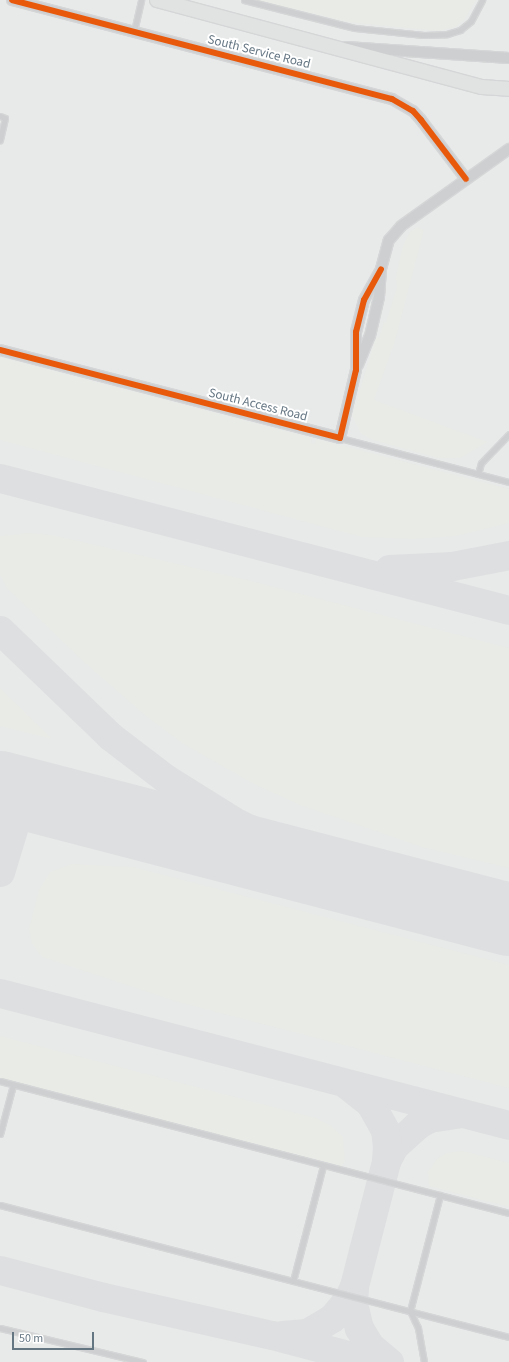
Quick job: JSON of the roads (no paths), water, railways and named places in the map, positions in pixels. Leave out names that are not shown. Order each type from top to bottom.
[{"type":"street","name":"South Service Road","points":[[12,0],[392,98],[413,111],[466,179]]},
{"type":"street","points":[[158,0],[338,47],[482,87],[509,89]]},
{"type":"street","points":[[338,47],[377,47],[509,58]]},
{"type":"street","points":[[340,438],[356,370],[370,336],[379,297],[381,269],[385,250],[394,232],[509,149]]},
{"type":"street","points":[[356,370],[356,332],[364,300],[381,269]]},
{"type":"street","name":"South Access Road","points":[[0,350],[340,438]]},
{"type":"lane","points":[[134,31],[141,0]]},
{"type":"lane","points":[[244,0],[355,28],[424,35],[460,30],[471,21],[482,0]]},
{"type":"lane","points":[[0,116],[6,118],[0,140]]},
{"type":"lane","points":[[478,474],[480,463],[509,434]]},
{"type":"lane","points":[[340,438],[509,482]]},
{"type":"lane","points":[[0,1081],[264,1152],[509,1213]]},
{"type":"lane","points":[[0,1134],[13,1085]]},
{"type":"lane","points":[[293,1280],[323,1166]]},
{"type":"lane","points":[[424,1362],[418,1328],[410,1311],[440,1195]]},
{"type":"lane","points":[[0,1205],[509,1337]]},
{"type":"lane","points":[[0,1328],[143,1362]]}]
